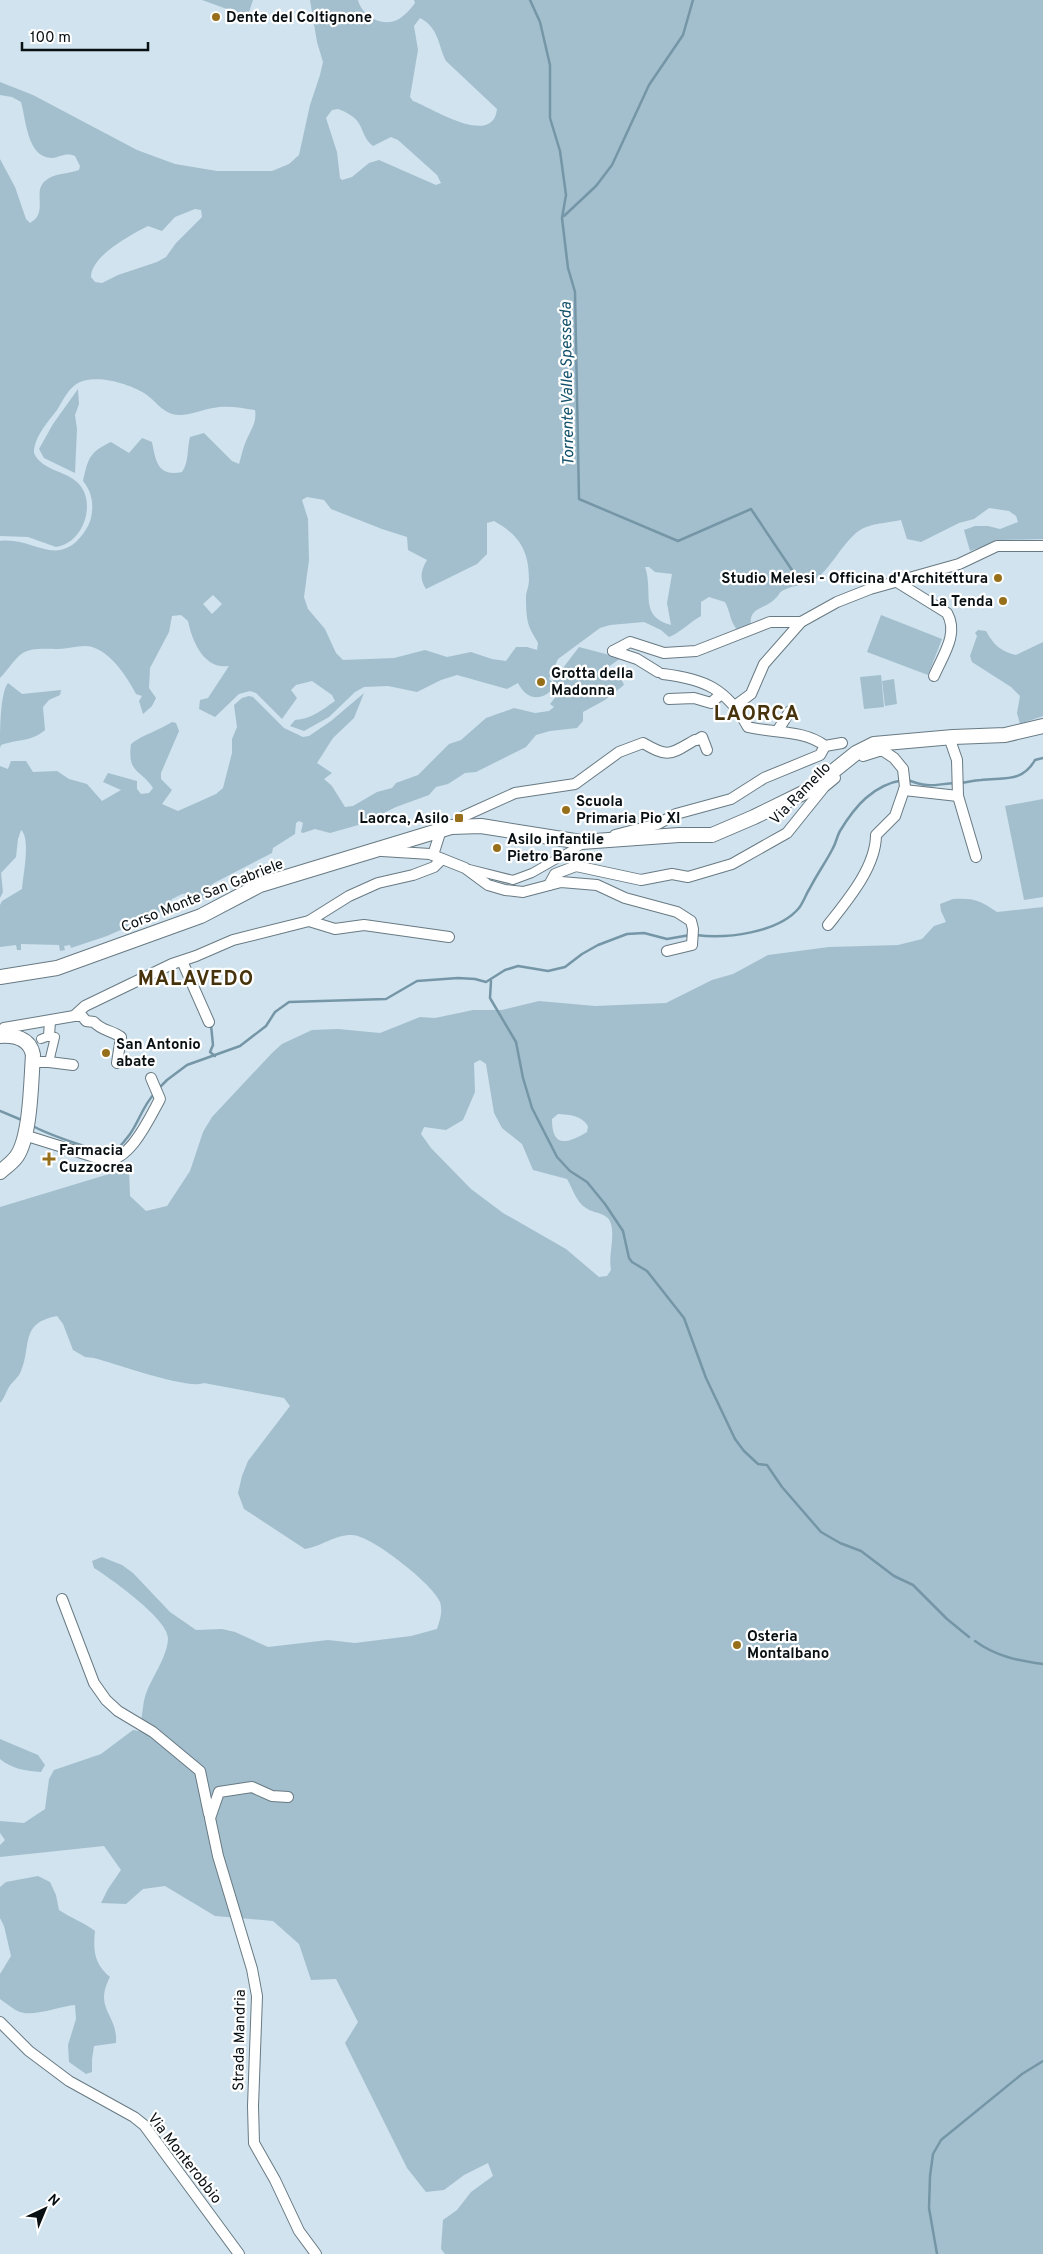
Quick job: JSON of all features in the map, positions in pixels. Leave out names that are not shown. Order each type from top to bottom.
[{"type":"main road","name":"Corso Monte San Gabriele","points":[[0,977],[57,968],[201,916],[256,886],[370,850],[461,825],[591,841],[679,835],[707,836],[721,833],[810,789],[849,763],[863,748],[874,744],[949,737],[1005,736],[1043,726]]},
{"type":"main road","points":[[0,1036],[14,1036],[24,1040],[32,1049],[29,1110],[24,1135],[17,1156],[0,1172]]},
{"type":"street","points":[[736,705],[751,694],[764,664],[801,622],[837,602],[959,564],[997,546],[1043,546]]},
{"type":"street","points":[[897,582],[946,613],[951,621],[952,634],[934,676]]},
{"type":"street","points":[[801,622],[770,622],[696,651],[664,653],[630,642],[613,652],[637,659],[646,666],[661,673],[709,684],[736,705],[748,727],[778,730],[819,741],[825,746],[842,743]]},
{"type":"street","points":[[669,700],[694,698],[711,703],[721,694]]},
{"type":"street","points":[[778,730],[790,711]]},
{"type":"street","points":[[949,737],[957,760],[957,786],[976,857]]},
{"type":"street","points":[[461,825],[464,816],[515,793],[575,784],[619,752],[632,746],[643,744],[661,754],[667,755],[698,739],[707,750]]},
{"type":"street","points":[[465,868],[513,880],[532,873],[566,852],[591,841],[658,824],[676,814],[731,799],[764,778],[820,755],[825,746]]},
{"type":"street","name":"Via Ramello","points":[[549,885],[555,874],[576,866],[640,880],[672,874],[688,877],[732,864],[787,833],[824,788],[849,763],[862,756],[882,750],[894,758],[903,769],[905,789]]},
{"type":"street","points":[[828,925],[854,893],[876,848],[876,835],[895,816],[905,789],[957,786]]},
{"type":"street","points":[[74,1016],[85,1006],[182,961],[233,940],[309,921],[349,896],[378,883],[413,875],[434,867],[438,857],[441,830]]},
{"type":"street","name":"Via Ramello","points":[[370,850],[438,857],[465,868],[488,885],[505,890],[523,892],[562,882],[597,885],[625,898],[677,912],[692,925]]},
{"type":"street","points":[[667,950],[692,945],[692,925],[688,914],[676,907]]},
{"type":"street","points":[[309,921],[335,929],[364,924],[448,937]]},
{"type":"street","points":[[182,961],[209,1022]]},
{"type":"street","points":[[0,1032],[4,1028],[38,1021],[82,1016],[86,1021],[94,1022],[102,1030],[112,1031],[121,1037],[116,1063]]},
{"type":"street","points":[[49,1062],[54,1037],[45,1038],[50,1021]]},
{"type":"street","points":[[32,1062],[74,1065]]},
{"type":"street","points":[[24,1135],[104,1160],[116,1160],[124,1154],[145,1126],[160,1098],[153,1081]]},
{"type":"street","name":"Strada Mandria","points":[[62,1599],[94,1683],[106,1700],[118,1711],[153,1732],[200,1771],[218,1856],[252,1969],[257,1996],[253,2106],[254,2143],[275,2180],[299,2231],[316,2254]]},
{"type":"street","points":[[210,1815],[219,1792],[252,1787],[272,1796],[288,1798]]},
{"type":"street","name":"Via Monterobbio","points":[[0,2022],[29,2051],[69,2081],[134,2117],[144,2125],[239,2254]]},
{"type":"shaded area","points":[[202,0],[253,0],[249,12],[238,13]]},
{"type":"shaded area","points":[[310,0],[358,0],[360,6],[373,19],[391,22],[407,13],[415,3],[414,0],[1043,0],[1043,539],[1002,540],[970,551],[964,530],[975,526],[988,526],[1000,529],[1018,522],[1016,516],[1009,511],[989,508],[974,519],[959,523],[921,542],[907,539],[901,520],[874,525],[860,530],[854,535],[825,570],[813,581],[782,591],[772,602],[758,609],[752,615],[751,626],[738,631],[725,602],[709,597],[701,602],[701,616],[669,637],[661,630],[644,622],[610,625],[600,628],[558,659],[549,679],[564,692],[569,690],[565,691],[553,681],[579,647],[621,658],[604,670],[617,674],[624,685],[605,700],[583,712],[583,721],[577,728],[550,731],[536,735],[526,747],[476,772],[465,773],[448,784],[436,787],[429,795],[396,807],[362,824],[330,833],[315,829],[303,833],[301,832],[303,823],[299,821],[296,823],[295,834],[273,848],[272,853],[214,883],[209,887],[208,896],[202,900],[191,893],[182,894],[172,899],[165,909],[157,914],[107,936],[71,948],[70,945],[64,946],[65,950],[60,951],[59,945],[21,944],[21,950],[17,950],[16,945],[0,947],[0,905],[2,901],[22,889],[26,841],[21,830],[16,857],[1,873],[3,892],[0,898],[0,766],[8,769],[11,761],[26,761],[33,772],[57,771],[69,779],[87,784],[102,801],[121,790],[103,782],[108,773],[137,781],[137,789],[141,794],[149,793],[153,788],[136,770],[131,761],[131,744],[172,722],[176,723],[179,731],[161,773],[161,779],[172,790],[162,804],[178,811],[216,794],[223,788],[232,753],[232,739],[237,727],[234,705],[242,698],[253,697],[284,728],[303,737],[309,736],[331,721],[364,693],[354,718],[333,738],[317,763],[332,773],[324,779],[332,786],[345,807],[353,806],[377,792],[392,788],[396,783],[418,775],[449,744],[461,740],[486,718],[514,708],[535,713],[549,711],[554,707],[550,704],[561,690],[555,686],[545,695],[535,697],[526,693],[518,683],[507,689],[457,675],[441,680],[417,692],[388,686],[364,687],[355,692],[329,717],[304,731],[290,726],[295,720],[311,716],[335,701],[332,695],[312,681],[296,685],[291,690],[297,698],[282,719],[256,693],[250,691],[239,694],[215,717],[199,709],[200,700],[208,698],[229,666],[220,666],[206,659],[196,645],[188,621],[181,615],[172,616],[169,632],[150,668],[149,688],[156,698],[152,706],[143,714],[139,701],[142,696],[136,694],[122,671],[108,656],[93,647],[38,649],[24,652],[17,657],[0,678],[0,541],[11,541],[50,550],[59,550],[77,541],[84,533],[92,513],[90,494],[83,481],[86,467],[98,449],[111,442],[129,453],[142,438],[152,442],[157,462],[163,470],[174,473],[182,472],[184,468],[190,437],[204,433],[232,461],[239,464],[254,422],[255,410],[224,407],[177,415],[165,411],[147,395],[132,387],[112,381],[83,381],[70,390],[42,430],[36,441],[34,453],[42,463],[73,479],[84,491],[87,500],[85,521],[74,538],[66,544],[56,547],[28,537],[0,536],[0,159],[15,187],[26,219],[30,223],[39,214],[40,191],[45,181],[57,175],[79,170],[80,166],[75,156],[72,155],[52,158],[37,152],[26,127],[21,102],[12,97],[0,95],[0,82],[33,95],[137,150],[175,164],[217,171],[272,171],[289,164],[299,155],[310,105],[323,62],[317,42]],"holes":[[[420,18],[431,27],[446,61],[497,109],[493,120],[485,125],[461,122],[413,101],[410,97],[418,50],[414,26]],[[338,109],[347,113],[358,122],[368,141],[373,146],[391,137],[398,140],[437,175],[441,183],[436,185],[379,160],[369,163],[352,177],[342,180],[340,178],[337,152],[326,118],[332,110]],[[195,209],[201,210],[202,217],[176,243],[166,257],[102,283],[95,282],[91,277],[97,261],[122,241],[148,226],[162,231],[175,217]],[[307,497],[324,500],[331,509],[407,537],[408,550],[427,560],[422,574],[422,582],[426,589],[477,564],[487,554],[487,523],[494,521],[503,526],[516,538],[525,552],[529,569],[526,595],[527,615],[530,628],[538,643],[537,650],[527,647],[516,647],[506,661],[492,659],[471,652],[447,657],[425,650],[394,658],[343,660],[336,653],[325,629],[308,609],[304,597],[309,560],[308,519],[302,500]],[[645,567],[649,567],[655,572],[672,574],[667,603],[671,625],[654,616],[649,602]],[[213,595],[222,604],[212,614],[203,604]]]},
{"type":"shaded area","points":[[78,389],[79,404],[75,415],[77,429],[75,473],[44,458],[39,449],[53,424]]},
{"type":"shaded area","points":[[881,615],[942,639],[928,675],[867,652]]},
{"type":"shaded area","points":[[978,630],[986,631],[998,647],[1016,655],[1043,642],[1043,716],[1020,724],[1017,713],[1020,696],[1011,687],[972,662],[970,656],[977,636],[975,633]]},
{"type":"shaded area","points":[[881,675],[884,707],[864,709],[860,677]]},
{"type":"shaded area","points":[[894,679],[897,704],[885,706],[882,681]]},
{"type":"shaded area","points":[[8,683],[22,694],[61,690],[60,695],[49,700],[43,707],[45,730],[35,737],[7,743],[1,745],[0,748],[3,695]]},
{"type":"shaded area","points":[[1043,799],[1043,897],[1024,900],[1005,806]]},
{"type":"shaded area","points":[[953,899],[966,899],[981,902],[997,912],[1043,907],[1043,2254],[445,2254],[441,2249],[443,2220],[457,2210],[471,2192],[493,2176],[488,2163],[464,2175],[444,2190],[426,2192],[407,2168],[345,2043],[358,2022],[336,1979],[311,1980],[299,1944],[273,1921],[215,1916],[165,1886],[143,1889],[126,1904],[101,1903],[121,1870],[104,1846],[0,1857],[0,1845],[5,1840],[0,1833],[0,1821],[24,1823],[45,1809],[49,1779],[54,1770],[101,1754],[133,1730],[157,1734],[141,1721],[146,1694],[166,1651],[168,1638],[165,1630],[159,1620],[149,1610],[94,1568],[92,1561],[102,1557],[122,1565],[133,1573],[170,1612],[196,1630],[222,1629],[235,1632],[268,1647],[328,1640],[355,1643],[411,1636],[437,1629],[441,1609],[440,1602],[435,1594],[415,1573],[373,1543],[361,1537],[345,1535],[305,1549],[244,1509],[238,1493],[242,1476],[248,1461],[290,1406],[284,1398],[204,1383],[183,1383],[85,1357],[73,1350],[63,1324],[57,1316],[45,1319],[32,1330],[20,1373],[0,1403],[0,1207],[109,1174],[129,1170],[130,1196],[146,1211],[167,1206],[190,1171],[203,1132],[212,1117],[282,1044],[312,1030],[338,1029],[380,1033],[420,1017],[435,1018],[473,1010],[502,1010],[539,1001],[595,1006],[666,1003],[712,980],[733,974],[768,955],[829,947],[898,945],[922,939],[934,926],[946,922],[940,904]],"holes":[[[480,1060],[486,1064],[494,1113],[502,1128],[522,1144],[533,1170],[567,1179],[577,1199],[583,1205],[589,1210],[604,1215],[609,1220],[612,1230],[611,1270],[607,1276],[599,1277],[566,1249],[503,1213],[471,1189],[431,1148],[421,1134],[424,1127],[446,1130],[463,1120],[475,1092],[474,1063]],[[558,1114],[575,1116],[582,1120],[588,1126],[587,1132],[567,1141],[558,1139],[555,1135],[552,1119]]]},
{"type":"shaded area","points":[[0,1739],[38,1755],[45,1765],[41,1772],[19,1769],[0,1759]]},
{"type":"shaded area","points":[[38,1876],[50,1882],[56,1895],[59,1910],[95,1931],[94,1944],[96,1956],[101,1967],[110,1977],[105,1988],[104,1997],[114,2025],[116,2043],[94,2046],[92,2072],[86,2074],[69,2062],[68,2045],[76,2019],[75,2005],[26,2013],[15,2010],[0,1999],[0,1974],[11,1956],[4,1926],[0,1918],[0,1887],[6,1882]]},
{"type":"waterway","name":"Torrente Valle Spesseda","points":[[530,0],[540,22],[550,65],[550,118],[560,151],[566,195],[562,218],[568,268],[575,292],[579,499],[678,541],[751,509],[800,582]]},
{"type":"waterway","points":[[564,216],[596,186],[612,165],[649,85],[683,35],[693,0]]},
{"type":"waterway","points":[[961,783],[1018,776],[1030,767],[1035,760],[1043,758]]},
{"type":"waterway","points":[[696,935],[736,935],[765,929],[790,917],[801,905],[834,846],[840,831],[852,813],[874,792],[903,780]]},
{"type":"waterway","points":[[908,780],[927,785],[956,783]]},
{"type":"waterway","points":[[159,1088],[187,1065],[240,1046],[266,1026],[275,1012],[289,1002],[386,999],[417,981],[458,978],[486,982],[505,970],[518,966],[548,971],[565,967],[598,945],[627,934],[644,933],[667,939],[690,935]]},
{"type":"waterway","points":[[491,981],[490,998],[516,1042],[523,1078],[532,1108],[557,1157],[570,1171],[587,1182],[605,1204],[623,1231],[629,1258],[647,1271],[684,1318],[706,1378],[735,1439],[744,1451],[758,1464],[767,1465],[782,1487],[821,1532],[840,1543],[861,1551],[894,1576],[913,1585],[947,1619],[969,1637]]},
{"type":"waterway","points":[[211,1025],[213,1045],[210,1052],[215,1056]]},
{"type":"waterway","points":[[31,1125],[87,1147],[108,1152],[114,1151],[130,1134],[154,1094]]},
{"type":"waterway","points":[[0,1111],[24,1121]]},
{"type":"waterway","points":[[975,1641],[1008,1657],[1043,1664]]},
{"type":"waterway","points":[[937,2254],[929,2208],[933,2154],[941,2140],[1022,2074],[1043,2061]]},
{"type":"place","name":"Dente del Coltignone","points":[[216,17]]},
{"type":"place","name":"Studio Melesi - Officina d'Architettura","points":[[998,578]]},
{"type":"place","name":"La Tenda","points":[[1003,601]]},
{"type":"place","name":"Grotta della Madonna","points":[[541,682]]},
{"type":"place","name":"Scuola Primaria Pio XI","points":[[566,810]]},
{"type":"place","name":"Laorca, Asilo","points":[[459,818]]},
{"type":"place","name":"Asilo infantile Pietro Barone","points":[[497,848]]},
{"type":"place","name":"San Antonio abate","points":[[106,1053]]},
{"type":"place","name":"Farmacia Cuzzocrea","points":[[49,1159]]},
{"type":"place","name":"Osteria Montalbano","points":[[737,1645]]},
{"type":"district","name":"LAORCA","points":[[757,713]]},
{"type":"district","name":"MALAVEDO","points":[[196,978]]}]
